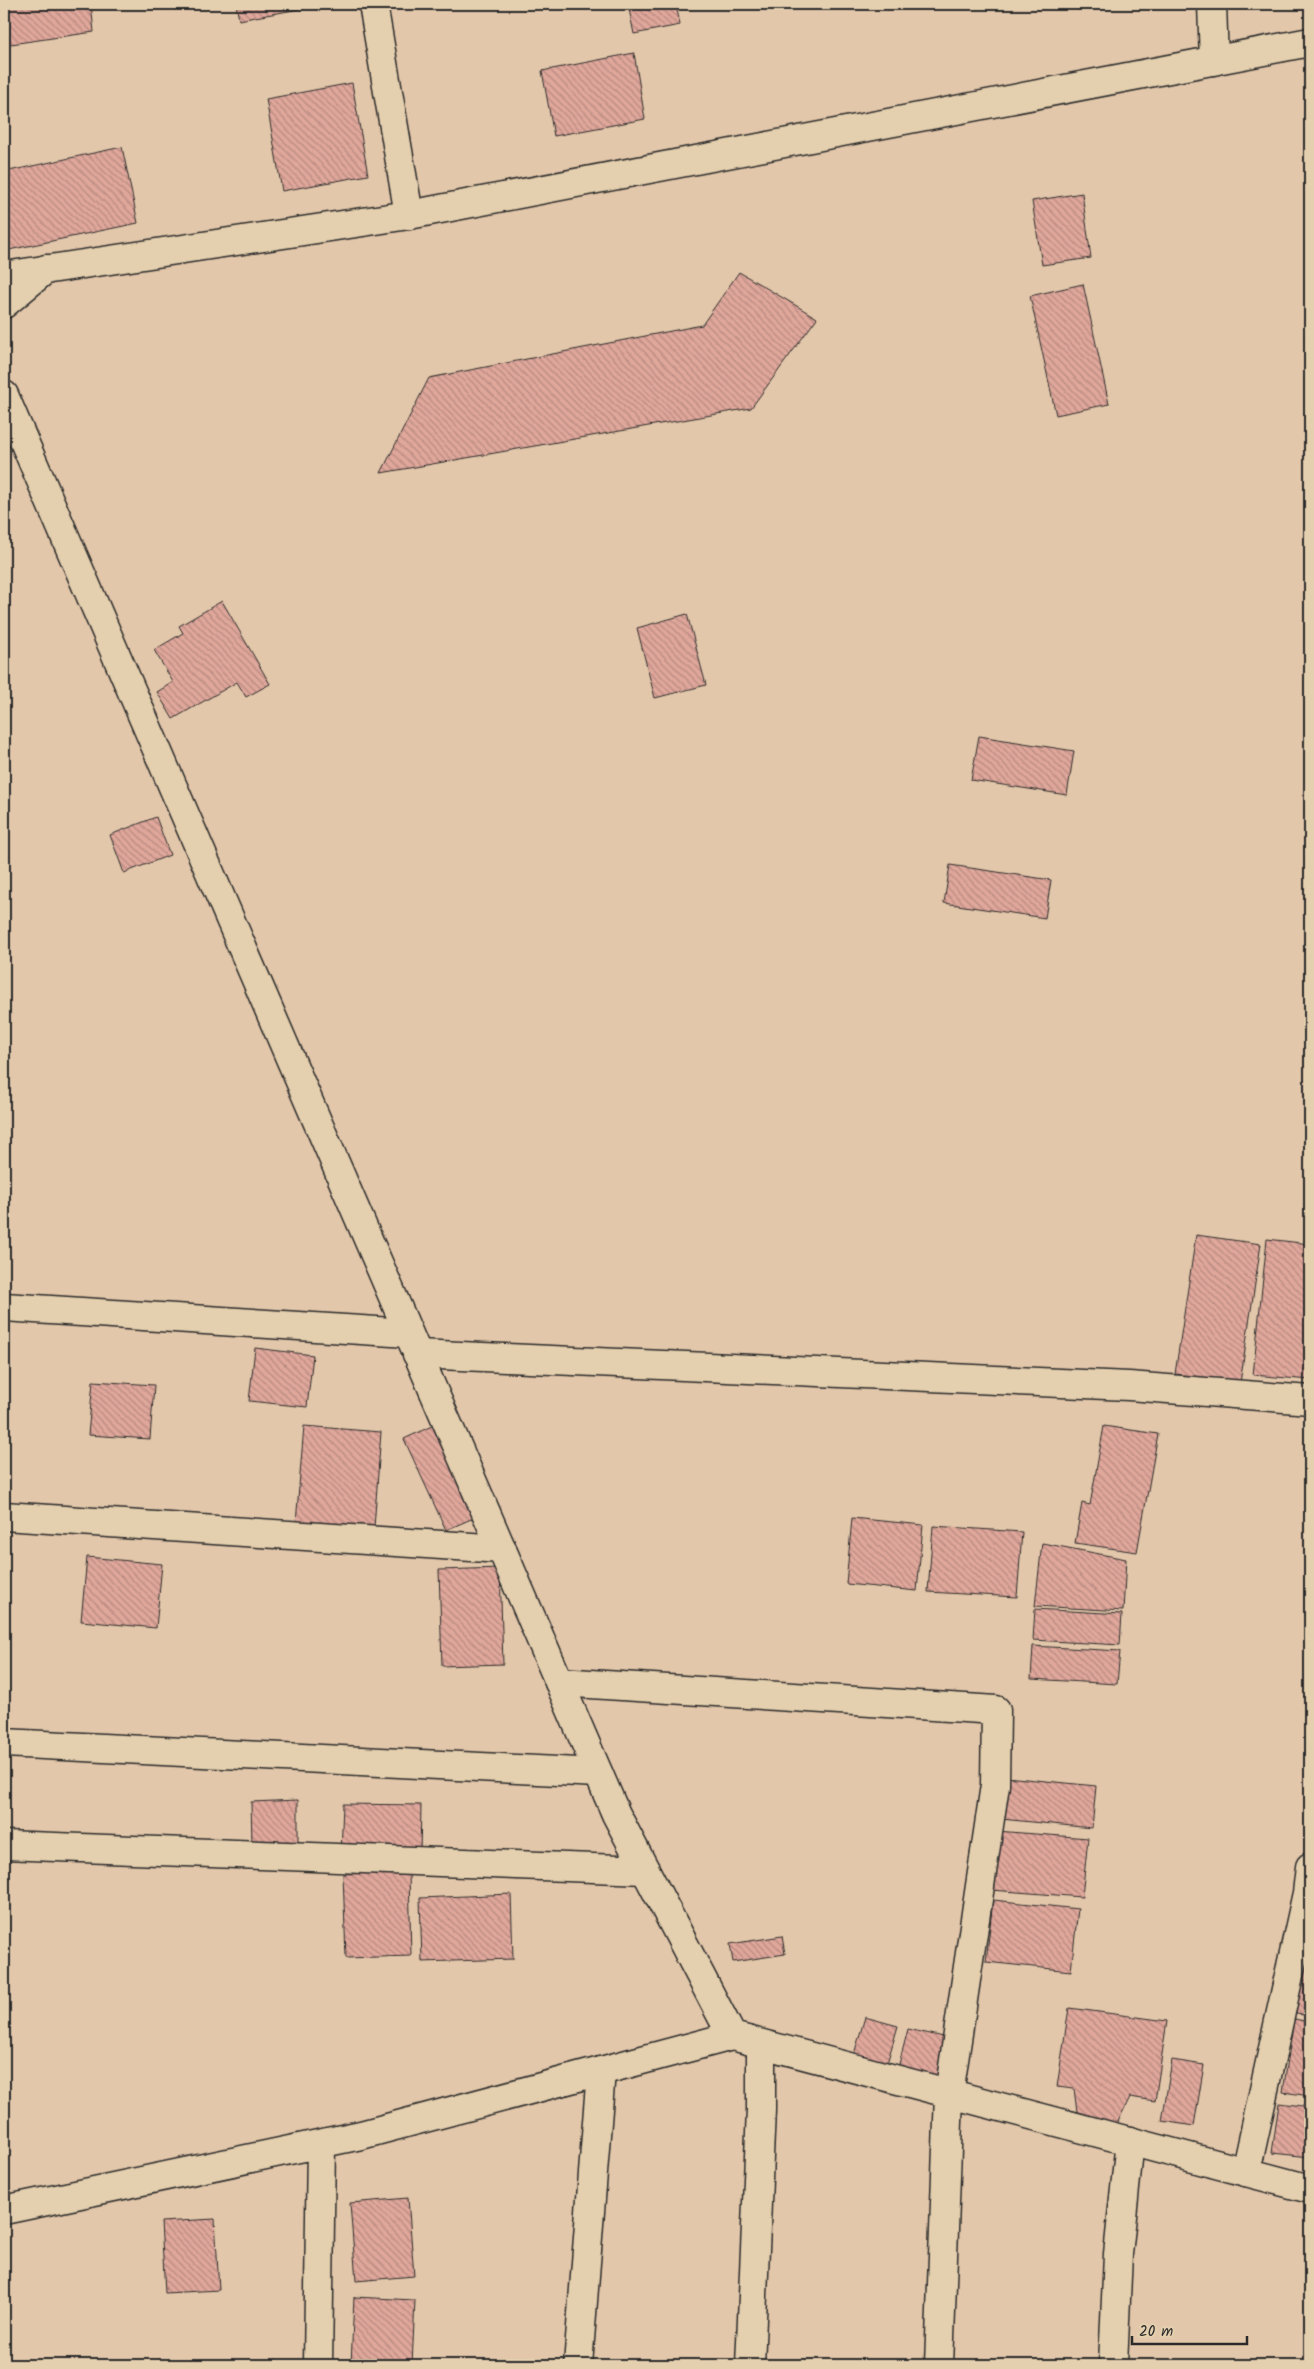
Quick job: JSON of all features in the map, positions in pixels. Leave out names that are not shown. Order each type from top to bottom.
[{"type":"street","points":[[373,4],[409,215]]},
{"type":"street","points":[[1212,4],[1214,61]]},
{"type":"street","points":[[4,276],[409,215],[1310,42]]},
{"type":"street","points":[[4,304],[46,269]]},
{"type":"street","points":[[4,395],[616,1814],[732,2036]]},
{"type":"street","points":[[4,1307],[413,1344],[1128,1386],[1310,1400]]},
{"type":"street","points":[[4,1516],[502,1549]]},
{"type":"street","points":[[559,1682],[996,1710],[995,1785],[949,2094],[939,2365]]},
{"type":"street","points":[[4,1743],[598,1773]]},
{"type":"street","points":[[4,1845],[645,1870]]},
{"type":"street","points":[[1246,2172],[1305,1903],[1310,1867]]},
{"type":"street","points":[[4,2210],[321,2144],[732,2036],[1310,2189]]},
{"type":"street","points":[[750,2365],[761,2110],[761,2044]]},
{"type":"street","points":[[578,2365],[601,2071]]},
{"type":"street","points":[[1113,2365],[1118,2254],[1130,2141]]},
{"type":"street","points":[[318,2365],[321,2144]]},
{"type":"building","points":[[4,4],[91,4],[94,32],[4,45]]},
{"type":"building","points":[[236,4],[327,4],[239,20]]},
{"type":"building","points":[[628,4],[676,4],[680,25],[634,34]]},
{"type":"building","points":[[634,53],[645,119],[554,136],[542,71]]},
{"type":"building","points":[[352,83],[368,175],[282,191],[266,99]]},
{"type":"building","points":[[122,147],[138,223],[4,251],[4,172]]},
{"type":"building","points":[[1082,193],[1091,258],[1042,265],[1032,201]]},
{"type":"building","points":[[739,272],[817,318],[751,408],[381,473],[429,378],[702,325]]},
{"type":"building","points":[[1083,284],[1109,404],[1056,415],[1030,296]]},
{"type":"building","points":[[222,601],[270,684],[246,697],[237,682],[173,719],[157,692],[173,682],[154,650],[183,633],[179,626]]},
{"type":"building","points":[[687,614],[706,685],[655,698],[637,628]]},
{"type":"building","points":[[979,736],[1074,751],[1067,795],[971,780]]},
{"type":"building","points":[[156,817],[170,855],[124,873],[110,835]]},
{"type":"building","points":[[950,865],[1051,880],[1045,918],[944,903]]},
{"type":"building","points":[[1196,1235],[1261,1244],[1240,1383],[1175,1374]]},
{"type":"building","points":[[1267,1239],[1310,1244],[1310,1380],[1253,1375]]},
{"type":"building","points":[[255,1348],[313,1355],[307,1407],[249,1401]]},
{"type":"building","points":[[93,1381],[154,1385],[150,1439],[88,1435]]},
{"type":"building","points":[[436,1424],[478,1516],[446,1530],[404,1439]]},
{"type":"building","points":[[304,1426],[381,1432],[374,1528],[296,1523]]},
{"type":"building","points":[[1104,1426],[1158,1434],[1137,1552],[1075,1543],[1082,1503],[1090,1505]]},
{"type":"building","points":[[852,1518],[923,1525],[917,1591],[846,1584]]},
{"type":"building","points":[[933,1526],[1022,1532],[1017,1597],[928,1592]]},
{"type":"building","points":[[1042,1543],[1126,1559],[1123,1611],[1035,1606]]},
{"type":"building","points":[[87,1557],[162,1564],[156,1628],[81,1621]]},
{"type":"building","points":[[500,1568],[503,1664],[442,1666],[439,1570]]},
{"type":"building","points":[[1035,1609],[1122,1614],[1120,1645],[1033,1640]]},
{"type":"building","points":[[1033,1646],[1120,1651],[1117,1684],[1031,1679]]},
{"type":"building","points":[[1006,1777],[1096,1786],[1092,1828],[1001,1819]]},
{"type":"building","points":[[298,1800],[298,1843],[252,1844],[251,1802]]},
{"type":"building","points":[[343,1804],[421,1805],[420,1855],[341,1853]]},
{"type":"building","points":[[996,1831],[1088,1838],[1082,1897],[991,1890]]},
{"type":"building","points":[[409,1872],[411,1956],[346,1958],[343,1874]]},
{"type":"building","points":[[511,1894],[513,1959],[422,1962],[420,1898]]},
{"type":"building","points":[[993,1900],[1078,1909],[1071,1971],[986,1962]]},
{"type":"building","points":[[782,1936],[785,1954],[733,1962],[730,1944]]},
{"type":"building","points":[[1305,1955],[1310,1956],[1310,2016],[1296,2014]]},
{"type":"building","points":[[1069,2008],[1167,2021],[1155,2101],[1130,2097],[1116,2126],[1078,2119],[1074,2089],[1057,2087]]},
{"type":"building","points":[[865,2017],[898,2026],[885,2070],[852,2061]]},
{"type":"building","points":[[1294,2019],[1310,2022],[1310,2096],[1283,2092]]},
{"type":"building","points":[[908,2029],[948,2038],[937,2082],[897,2072]]},
{"type":"building","points":[[1172,2060],[1204,2065],[1194,2126],[1162,2121]]},
{"type":"building","points":[[1279,2103],[1310,2107],[1310,2157],[1272,2153]]},
{"type":"building","points":[[408,2198],[414,2276],[356,2281],[350,2203]]},
{"type":"building","points":[[215,2219],[219,2290],[165,2293],[161,2222]]},
{"type":"building","points":[[354,2297],[415,2300],[412,2365],[351,2365]]}]
